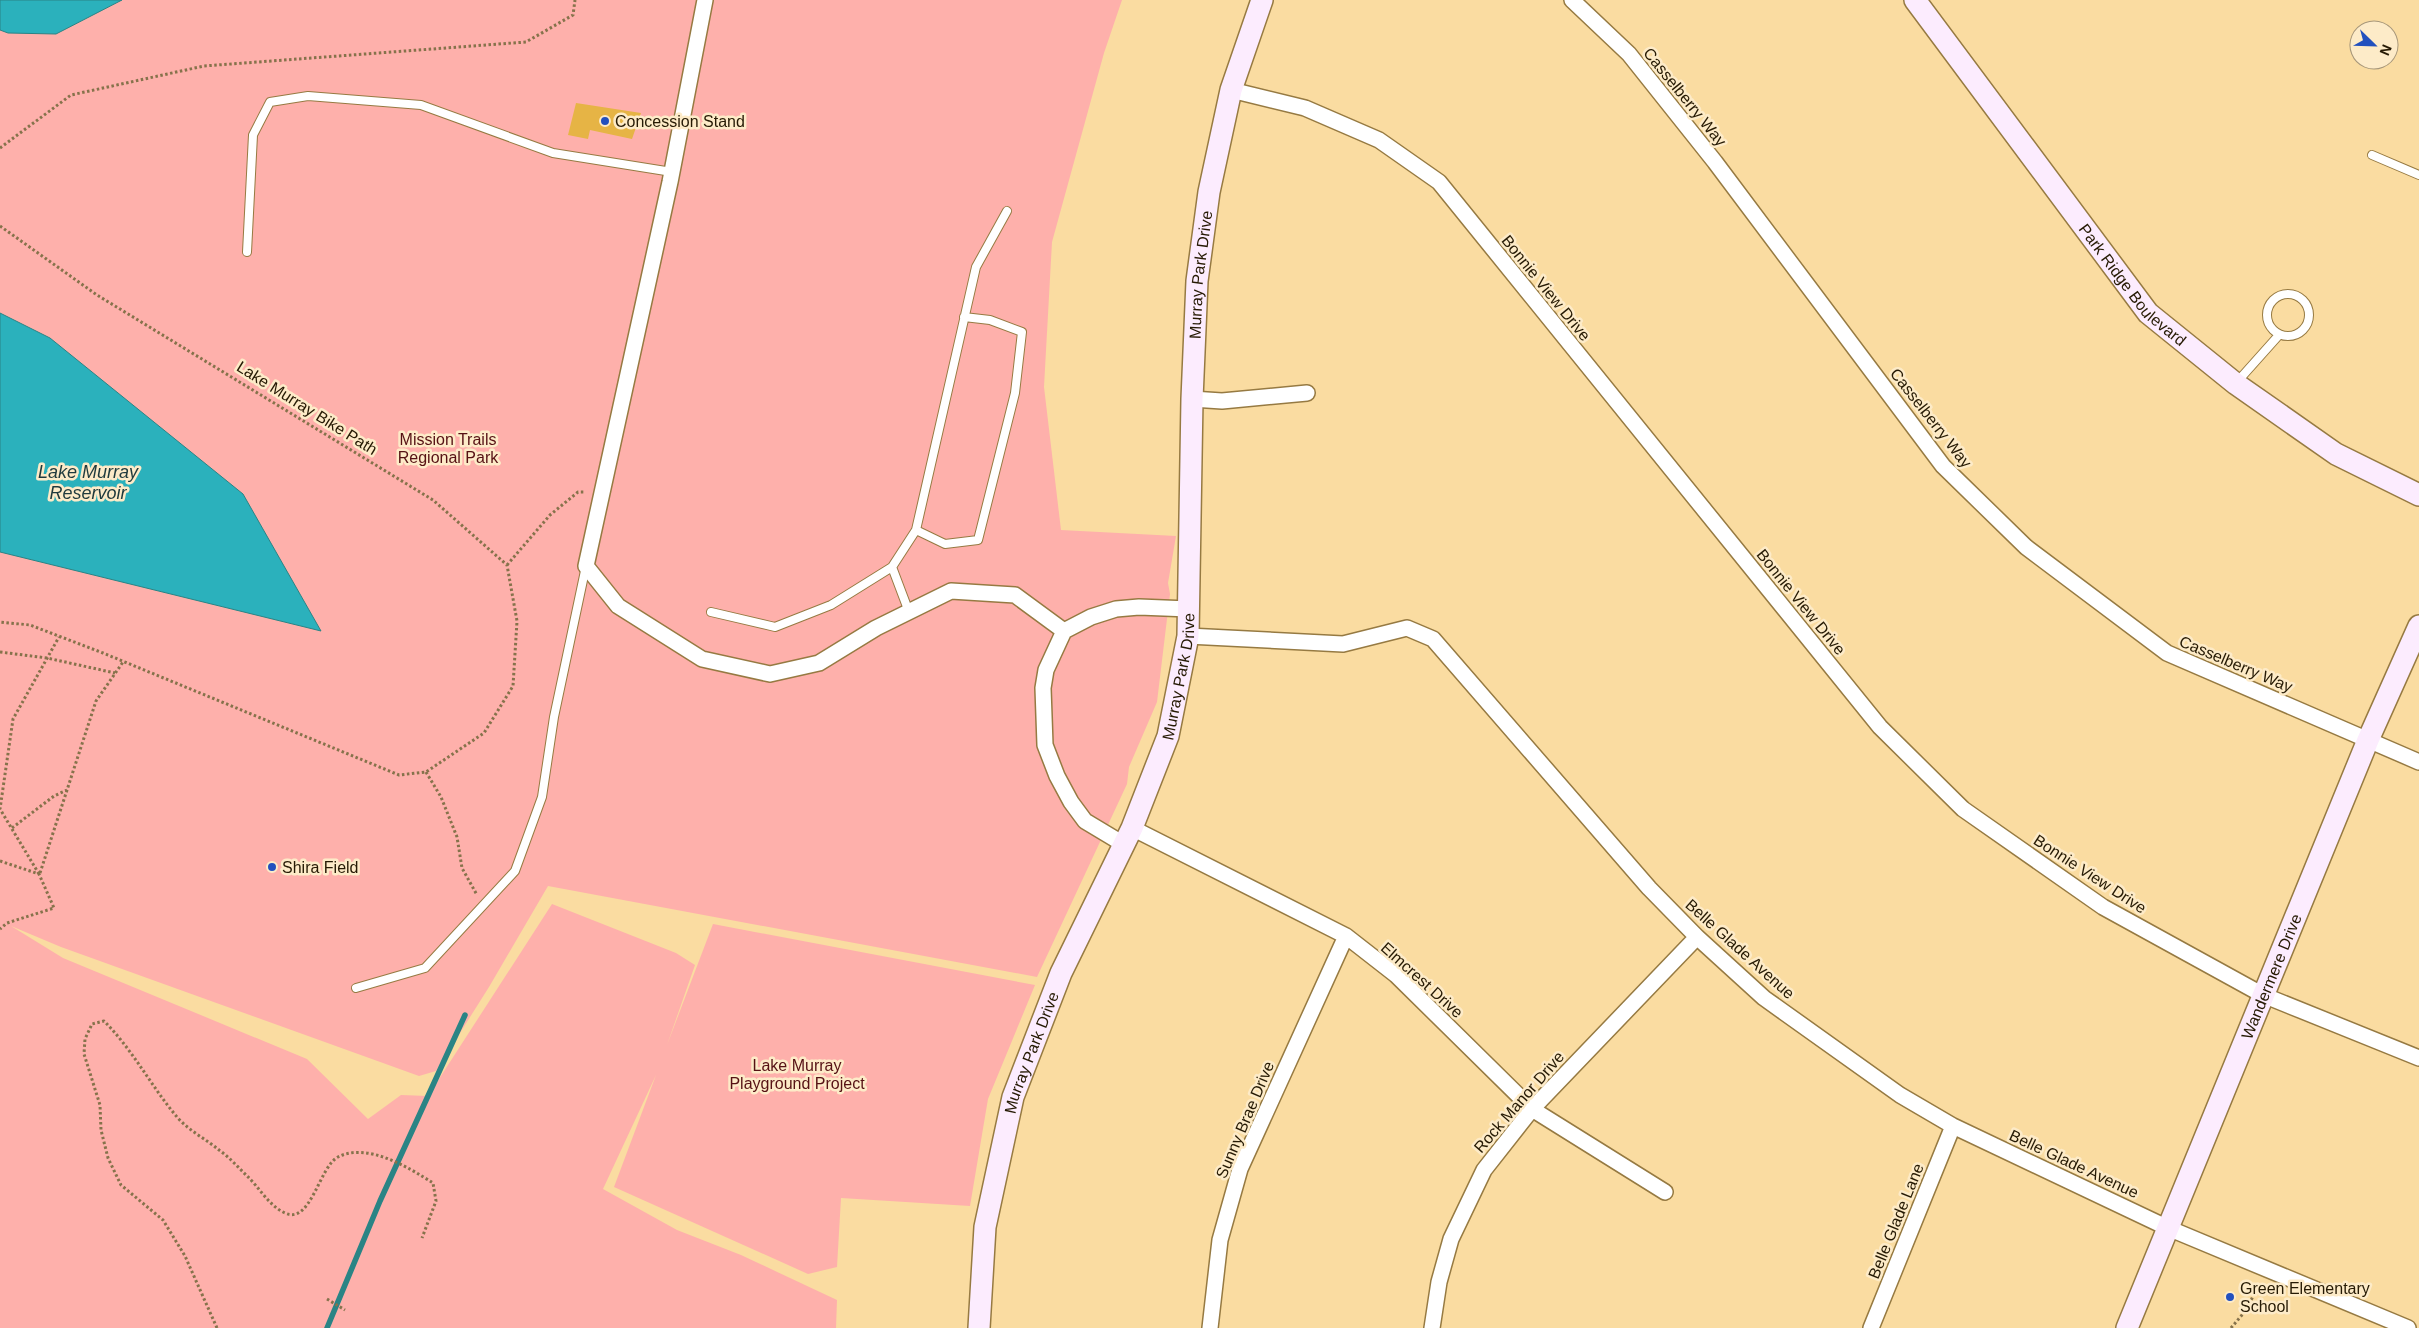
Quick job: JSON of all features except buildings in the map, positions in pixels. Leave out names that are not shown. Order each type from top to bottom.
[{"type":"street","points":[[705,0],[672,172],[586,566],[618,606],[702,659],[770,674],[819,663],[876,628],[951,591],[1015,595],[1064,631],[1091,616],[1116,609],[1139,606],[1189,610]]},
{"type":"street","name":"Murray Park Drive","points":[[978,1328],[985,1227],[1013,1097],[1061,973],[1129,836],[1168,736],[1188,636],[1192,399],[1197,281],[1210,192],[1231,90],[1262,0]]},
{"type":"street","name":"Casselberry Way","points":[[1572,0],[1629,54],[1709,154],[1943,466],[2026,547],[2167,653],[2419,762]]},
{"type":"street","name":"Park Ridge Boulevard","points":[[1915,0],[2148,313],[2236,384],[2336,454],[2419,494]]},
{"type":"street","name":"Bonnie View Drive","points":[[1231,90],[1305,108],[1379,140],[1439,182],[1880,727],[1963,809],[2102,907],[2263,995],[2419,1058]]},
{"type":"street","points":[[1192,399],[1222,401],[1306,393]]},
{"type":"street","name":"Wandermere Drive","points":[[2127,1328],[2368,740],[2419,626]]},
{"type":"street","name":"Belle Glade Avenue","points":[[1188,636],[1343,644],[1407,628],[1433,639],[1649,888],[1697,937],[1764,998],[1900,1095],[1953,1126],[2168,1228],[2408,1328]]},
{"type":"street","name":"Elmcrest Drive","points":[[1064,631],[1046,670],[1043,688],[1045,745],[1057,776],[1071,802],[1085,821],[1129,836],[1346,936],[1396,975],[1532,1109],[1665,1192]]},
{"type":"street","name":"Sunny Brae Drive","points":[[1210,1328],[1220,1240],[1240,1169],[1346,936]]},
{"type":"street","name":"Rock Manor Drive","points":[[1432,1328],[1439,1282],[1451,1239],[1484,1170],[1532,1109],[1697,937]]},
{"type":"street","name":"Belle Glade Lane","points":[[1871,1328],[1953,1126]]},
{"type":"lane","points":[[246,252],[252,135],[270,102],[308,96],[421,105],[553,153],[672,172]]},
{"type":"lane","points":[[2372,155],[2419,174]]},
{"type":"lane","points":[[711,612],[775,627],[831,604],[892,567],[916,530],[976,267],[1007,211]]},
{"type":"lane","points":[[2289,294],[2296,295],[2302,299],[2309,312],[2307,326],[2294,336],[2279,335],[2268,324],[2267,309],[2275,298],[2289,294]]},
{"type":"lane","points":[[916,530],[945,544],[978,540],[1015,393],[1022,332],[990,320],[964,317]]},
{"type":"lane","points":[[2236,384],[2279,335]]},
{"type":"lane","points":[[356,988],[425,968],[515,870],[542,797],[554,717],[586,566]]},
{"type":"lane","points":[[892,567],[909,612]]},
{"type":"path","points":[[0,148],[71,95],[204,66],[526,42],[573,15],[575,0]]},
{"type":"path","name":"Lake Murray Bike Path","points":[[0,226],[97,295],[433,500],[507,565]]},
{"type":"path","points":[[0,622],[30,625],[399,775],[426,772],[484,733],[513,686],[517,621],[507,565],[550,515],[578,492],[602,494]]},
{"type":"path","points":[[0,928],[7,923],[54,908],[39,874],[0,809],[13,719],[59,637]]},
{"type":"path","points":[[0,652],[47,658],[115,673]]},
{"type":"path","points":[[39,874],[96,701],[123,662]]},
{"type":"path","points":[[426,772],[441,797],[457,837],[462,868],[483,906]]},
{"type":"path","points":[[12,828],[54,796],[67,790]]},
{"type":"path","points":[[0,861],[39,874]]},
{"type":"path","points":[[217,1328],[185,1256],[163,1220],[121,1185],[108,1158],[101,1130],[100,1105],[84,1054],[85,1039],[92,1024],[104,1020],[133,1055],[155,1090],[178,1118],[221,1151],[272,1204],[286,1214],[296,1214],[306,1208],[326,1168],[336,1158],[350,1152],[392,1160],[433,1183],[436,1201],[422,1238]]},
{"type":"path","points":[[2231,1328],[2247,1309],[2259,1283]]},
{"type":"path","points":[[327,1299],[345,1310]]},
{"type":"green space","name":"Mission Trails Regional Park","points":[[0,0],[1122,0],[1104,53],[1052,242],[1044,387],[1061,530],[1176,536],[1168,583],[1170,594],[1157,702],[1129,767],[1127,784],[1037,977],[548,886],[489,987],[436,1071],[419,1076],[61,947],[11,926],[63,958],[307,1059],[368,1119],[401,1095],[428,1096],[552,904],[676,953],[695,965],[667,1045],[713,924],[1035,985],[988,1099],[970,1206],[841,1198],[837,1267],[808,1274],[614,1187],[656,1075],[603,1189],[677,1230],[741,1255],[837,1300],[836,1328],[0,1328]]},
{"type":"water","points":[[0,0],[122,0],[56,34],[8,33],[0,30]]},
{"type":"water","name":"Lake Murray Reservoir","points":[[0,313],[50,338],[243,494],[321,631],[0,552]]},
{"type":"waterway","points":[[327,1328],[380,1201],[465,1015]]},
{"type":"place","name":"Concession Stand","points":[[605,121]]},
{"type":"place","name":"Shira Field","points":[[272,867]]},
{"type":"place","name":"Green Elementary School","points":[[2230,1297]]},
{"type":"park label","name":"Lake Murray Playground Project","points":[[797,1074]]}]
